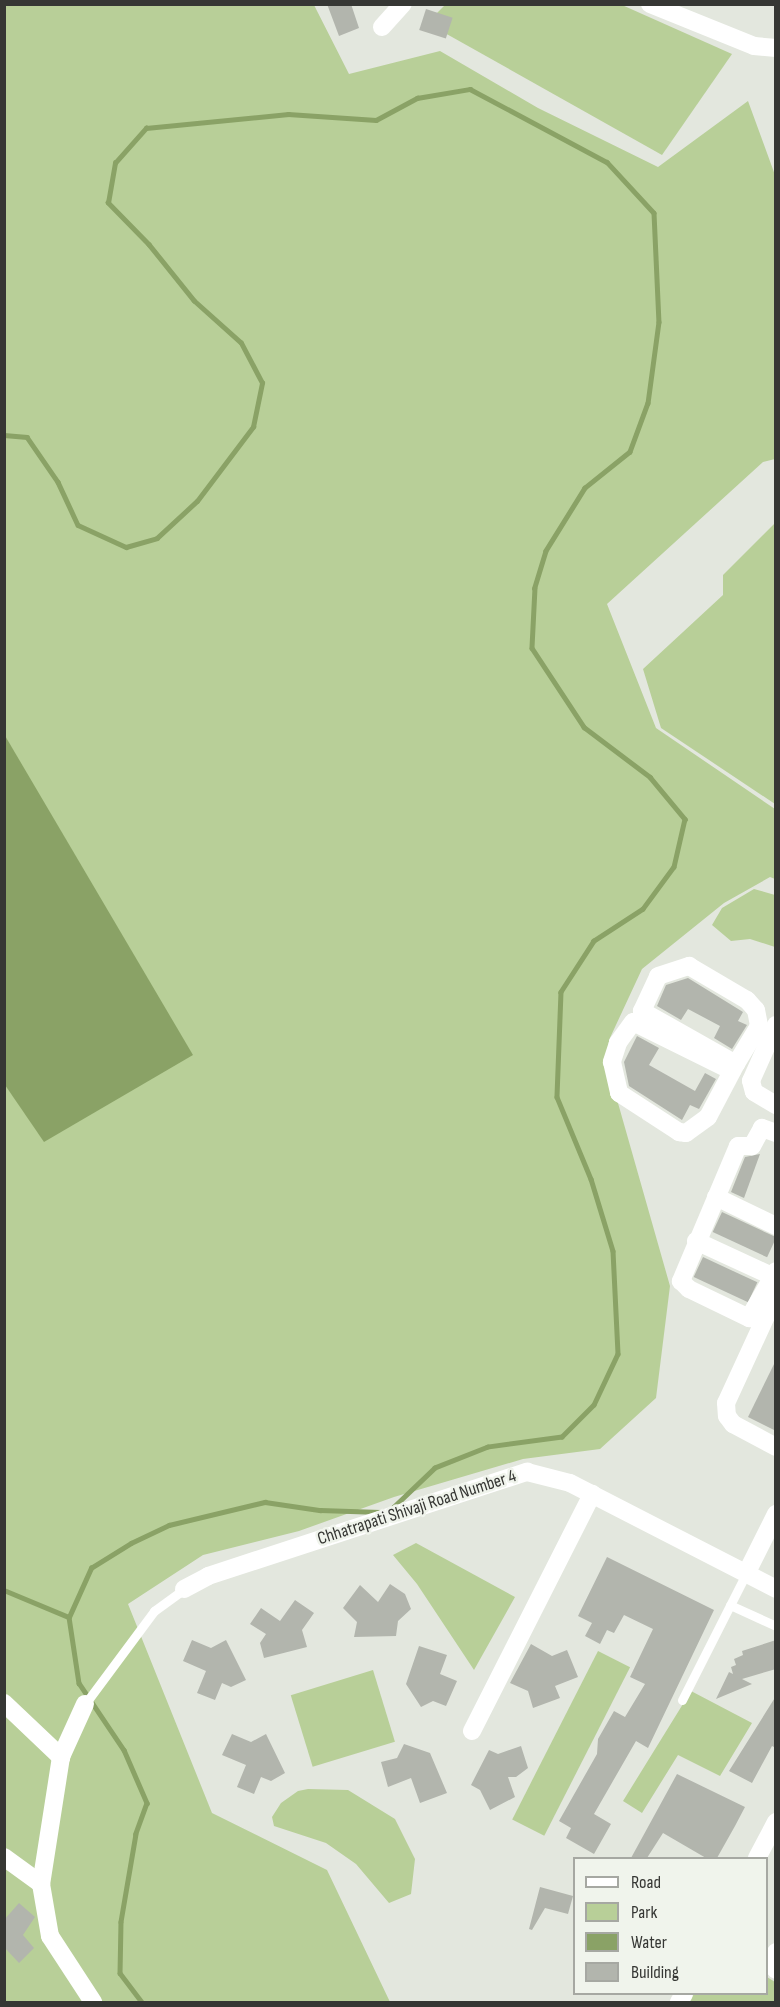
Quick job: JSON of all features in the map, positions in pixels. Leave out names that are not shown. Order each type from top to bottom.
[{"type":"street","points":[[382,27],[403,4]]},
{"type":"street","points":[[650,4],[754,46],[776,48]]},
{"type":"street","points":[[734,1068],[644,1015],[642,1011],[658,976],[689,966],[753,1005],[759,1026],[734,1068],[708,1118],[686,1133],[679,1132],[619,1093],[612,1062],[618,1042],[633,1022],[734,1068],[753,1077]]},
{"type":"street","points":[[776,1025],[753,1077],[754,1092],[776,1105]]},
{"type":"street","points":[[696,1241],[775,1275],[749,1318],[684,1285],[681,1281],[696,1241],[741,1143],[753,1146],[762,1128],[776,1133]]},
{"type":"street","points":[[716,1197],[776,1226]]},
{"type":"street","points":[[775,1300],[770,1323],[726,1403],[727,1416],[733,1424],[776,1447]]},
{"type":"street","name":"Chhatrapati Shivaji Road Number 4","points":[[184,1589],[207,1576],[527,1472],[570,1483],[776,1588]]},
{"type":"street","points":[[472,1731],[592,1494]]},
{"type":"street","points":[[747,1572],[776,1514]]},
{"type":"street","points":[[89,1698],[61,1757],[41,1884],[50,1936],[93,2002]]},
{"type":"street","points":[[4,1703],[61,1757]]},
{"type":"street","points":[[758,1857],[776,1822]]},
{"type":"street","points":[[4,1857],[41,1884]]},
{"type":"street","points":[[776,1952],[771,1962],[776,1970]]},
{"type":"lane","points":[[682,1701],[747,1572]]},
{"type":"lane","points":[[89,1698],[154,1611],[184,1589]]},
{"type":"lane","points":[[730,1605],[776,1626]]},
{"type":"green space","points":[[5,5],[314,5],[349,74],[440,51],[538,108],[658,167],[748,101],[775,175],[775,459],[763,462],[607,604],[656,728],[775,809],[775,879],[770,877],[724,903],[642,969],[609,1040],[614,1089],[670,1286],[656,1398],[600,1449],[523,1459],[394,1497],[299,1531],[203,1555],[128,1604],[212,1813],[327,1870],[390,2002],[5,2002]]},
{"type":"green space","points":[[445,5],[622,5],[732,54],[662,155],[427,23]]},
{"type":"green space","points":[[775,523],[775,804],[661,728],[643,669],[723,595],[723,575]]},
{"type":"green space","points":[[754,889],[775,895],[775,947],[750,939],[731,941],[712,925],[722,908]]},
{"type":"green space","points":[[416,1543],[515,1597],[474,1670],[417,1584],[393,1555]]},
{"type":"green space","points":[[598,1651],[630,1667],[544,1836],[512,1819]]},
{"type":"green space","points":[[373,1670],[395,1742],[313,1767],[291,1695]]},
{"type":"green space","points":[[691,1691],[752,1723],[720,1776],[678,1755],[642,1813],[623,1801]]},
{"type":"green space","points":[[348,1790],[395,1819],[415,1859],[411,1894],[389,1903],[356,1864],[326,1843],[274,1826],[272,1817],[281,1803],[298,1791]]},
{"type":"green space","points":[[768,1978],[775,1982],[775,2002],[689,2002],[693,1995],[768,1995]]},
{"type":"water","points":[[4,734],[193,1055],[44,1142],[5,1085]]},
{"type":"building","points":[[327,4],[351,4],[359,28],[339,36]]},
{"type":"building","points":[[426,9],[453,18],[446,39],[419,30]]},
{"type":"building","points":[[688,978],[743,1012],[738,1021],[747,1025],[732,1049],[714,1038],[720,1026],[688,1009],[681,1020],[657,1006],[666,985]]},
{"type":"building","points":[[637,1036],[659,1048],[649,1065],[695,1091],[705,1073],[716,1079],[699,1109],[690,1105],[682,1120],[629,1086],[624,1062]]},
{"type":"building","points":[[760,1154],[744,1198],[731,1192],[745,1157]]},
{"type":"building","points":[[722,1212],[776,1237],[767,1257],[713,1232]]},
{"type":"building","points":[[703,1257],[757,1282],[748,1302],[694,1277]]},
{"type":"building","points":[[776,1360],[776,1431],[748,1417]]},
{"type":"building","points":[[607,1557],[714,1610],[648,1748],[636,1741],[594,1814],[611,1824],[594,1854],[566,1838],[571,1828],[559,1821],[597,1754],[598,1739],[614,1711],[625,1717],[645,1684],[630,1677],[653,1629],[624,1615],[614,1633],[607,1630],[600,1644],[585,1636],[592,1623],[578,1616]]},
{"type":"building","points":[[390,1584],[405,1594],[411,1609],[398,1621],[396,1636],[354,1637],[357,1622],[343,1608],[360,1585],[378,1602]]},
{"type":"building","points":[[295,1600],[314,1613],[302,1630],[307,1647],[264,1658],[260,1643],[266,1634],[250,1624],[261,1608],[280,1621]]},
{"type":"building","points":[[192,1640],[211,1648],[226,1640],[246,1680],[231,1687],[222,1683],[215,1700],[197,1693],[206,1671],[183,1661]]},
{"type":"building","points":[[776,1640],[776,1669],[742,1679],[752,1684],[716,1699],[729,1672],[733,1674],[731,1667],[736,1665],[734,1659],[743,1655],[742,1651]]},
{"type":"building","points":[[531,1644],[552,1656],[567,1650],[578,1677],[555,1686],[560,1698],[533,1708],[528,1691],[510,1683]]},
{"type":"building","points":[[419,1646],[447,1655],[440,1674],[457,1681],[446,1706],[433,1701],[421,1707],[406,1684]]},
{"type":"building","points":[[776,1696],[776,1748],[772,1746],[752,1783],[729,1771]]},
{"type":"building","points":[[232,1734],[251,1742],[266,1734],[285,1773],[271,1781],[261,1777],[254,1794],[237,1787],[246,1765],[222,1755]]},
{"type":"building","points":[[404,1744],[430,1753],[447,1793],[420,1803],[411,1778],[388,1787],[381,1762],[397,1758]]},
{"type":"building","points":[[521,1746],[528,1768],[516,1777],[508,1777],[515,1797],[490,1810],[480,1790],[471,1785],[489,1750],[498,1754]]},
{"type":"building","points":[[677,1774],[745,1807],[718,1857],[704,1857],[663,1833],[648,1857],[632,1857]]},
{"type":"building","points":[[540,1887],[573,1896],[568,1914],[545,1908],[532,1930],[529,1929]]},
{"type":"building","points":[[19,1903],[35,1917],[23,1935],[34,1948],[19,1963],[4,1947],[4,1920]]},
{"type":"waterway","points":[[4,435],[27,437],[58,482],[78,525],[126,547],[157,538],[197,501],[253,427],[262,383],[241,343],[194,301],[149,245],[108,203],[115,163],[146,128],[288,114],[376,120],[417,98],[470,89],[607,162],[654,213],[659,322],[648,403],[630,452],[585,488],[546,551],[535,588],[532,648],[584,727],[650,777],[685,819],[674,867],[643,909],[594,941],[561,992],[557,1097],[591,1179],[613,1251],[618,1354],[594,1405],[562,1437],[488,1447],[435,1468],[391,1510]]},
{"type":"waterway","points":[[69,1617],[91,1568],[131,1543],[169,1525],[265,1502],[320,1510],[380,1512]]},
{"type":"waterway","points":[[4,1590],[69,1617],[79,1683],[124,1750],[147,1803],[136,1834],[121,1922],[120,1973],[142,2002]]}]
